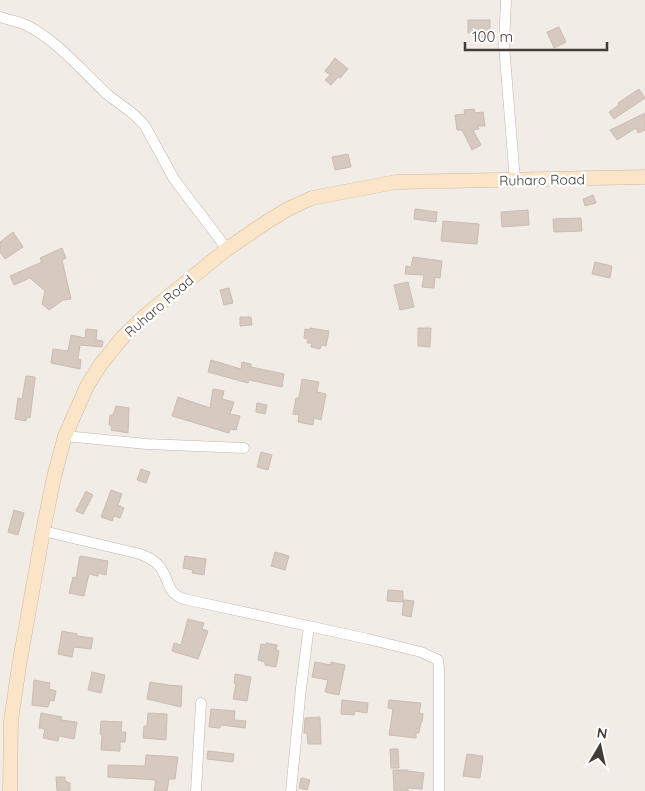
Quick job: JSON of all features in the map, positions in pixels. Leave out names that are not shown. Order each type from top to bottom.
[{"type":"street","points":[[506,0],[504,45],[514,180]]},
{"type":"street","points":[[0,17],[28,26],[52,42],[111,97],[139,118],[174,179],[228,249]]},
{"type":"street","name":"Ruharo Road","points":[[7,789],[11,721],[19,666],[42,531],[65,436],[87,386],[101,364],[122,338],[146,314],[228,249],[268,221],[312,198],[396,182],[645,177]]},
{"type":"street","points":[[65,436],[147,444],[244,448]]},
{"type":"street","points":[[42,531],[140,554],[149,558],[160,566],[171,589],[177,596],[196,602],[421,652],[438,660],[439,791]]},
{"type":"street","points":[[292,791],[301,688],[310,626]]},
{"type":"street","points":[[196,791],[201,703]]},
{"type":"building","points":[[468,20],[490,20],[490,33],[487,33],[486,38],[478,37],[478,33],[468,33]]},
{"type":"building","points":[[559,27],[566,42],[554,48],[547,32]]},
{"type":"building","points":[[335,58],[348,69],[331,85],[325,80],[330,75],[325,71]]},
{"type":"building","points":[[639,89],[645,98],[614,119],[609,112],[619,105],[618,103]]},
{"type":"building","points":[[474,109],[475,113],[483,112],[485,126],[478,126],[479,129],[473,130],[481,145],[472,150],[462,130],[457,130],[455,115],[465,114],[464,110]]},
{"type":"building","points":[[645,113],[645,130],[638,133],[636,128],[617,140],[610,130]]},
{"type":"building","points":[[348,154],[351,167],[335,170],[332,157]]},
{"type":"building","points":[[593,195],[596,203],[585,206],[583,199]]},
{"type":"building","points":[[415,209],[437,212],[436,222],[414,219]]},
{"type":"building","points":[[528,210],[529,225],[502,227],[501,212]]},
{"type":"building","points":[[581,218],[582,231],[554,232],[553,219]]},
{"type":"building","points":[[443,221],[479,224],[477,244],[441,241]]},
{"type":"building","points":[[13,232],[23,247],[5,259],[0,252],[0,242]]},
{"type":"building","points":[[62,248],[66,258],[62,260],[71,299],[63,300],[49,310],[42,304],[45,291],[30,278],[14,285],[10,276],[42,262],[40,258]]},
{"type":"building","points":[[413,257],[442,261],[440,278],[435,277],[434,288],[422,287],[424,275],[405,274],[406,266],[411,267]]},
{"type":"building","points":[[595,262],[612,266],[610,278],[592,274]]},
{"type":"building","points":[[408,282],[414,307],[400,310],[394,285]]},
{"type":"building","points":[[229,288],[233,303],[224,305],[220,290]]},
{"type":"building","points":[[240,317],[251,317],[252,325],[240,326]]},
{"type":"building","points":[[310,328],[329,331],[326,346],[321,345],[320,349],[311,347],[312,343],[307,343],[308,339],[304,338],[305,329],[310,330]]},
{"type":"building","points":[[418,328],[431,328],[430,347],[418,346]]},
{"type":"building","points":[[86,329],[97,330],[96,340],[103,341],[102,347],[80,345],[78,359],[81,360],[80,369],[51,363],[53,349],[68,351],[71,335],[85,338]]},
{"type":"building","points":[[211,360],[241,369],[242,362],[251,364],[251,367],[284,374],[282,387],[249,380],[248,383],[208,372]]},
{"type":"building","points":[[26,376],[35,377],[35,379],[30,418],[27,417],[26,421],[15,419],[18,398],[22,399]]},
{"type":"building","points":[[302,379],[319,382],[317,392],[326,394],[321,420],[314,418],[313,425],[298,422],[299,415],[293,414],[296,398],[299,398]]},
{"type":"building","points":[[213,389],[224,391],[222,399],[234,402],[230,414],[240,416],[236,430],[230,429],[229,433],[172,416],[178,397],[210,408]]},
{"type":"building","points":[[257,403],[267,405],[265,414],[256,412]]},
{"type":"building","points":[[116,406],[129,408],[128,433],[111,430],[112,426],[109,425],[110,415],[113,415]]},
{"type":"building","points":[[261,452],[272,455],[268,470],[257,467]]},
{"type":"building","points":[[141,469],[150,472],[146,483],[137,480]]},
{"type":"building","points":[[111,490],[122,494],[118,505],[124,508],[120,518],[114,516],[112,521],[101,517]]},
{"type":"building","points":[[86,491],[93,495],[83,514],[76,511]]},
{"type":"building","points":[[14,510],[24,513],[18,535],[8,532]]},
{"type":"building","points":[[275,552],[289,556],[285,570],[271,566]]},
{"type":"building","points":[[80,556],[108,561],[106,575],[98,573],[98,576],[89,574],[84,596],[69,593],[73,577],[76,578]]},
{"type":"building","points":[[185,556],[206,559],[204,575],[192,573],[193,570],[183,568]]},
{"type":"building","points":[[388,590],[403,591],[403,602],[387,601]]},
{"type":"building","points":[[404,600],[414,601],[411,617],[402,615]]},
{"type":"building","points":[[188,619],[204,623],[202,629],[208,631],[198,659],[172,651],[174,643],[181,645]]},
{"type":"building","points":[[62,631],[77,634],[77,636],[93,638],[91,649],[74,647],[72,657],[58,654]]},
{"type":"building","points":[[266,643],[277,645],[276,650],[279,651],[276,667],[265,665],[265,662],[258,660],[261,644],[266,645]]},
{"type":"building","points":[[315,662],[331,665],[331,662],[345,665],[339,695],[325,692],[328,680],[312,677]]},
{"type":"building","points":[[92,672],[105,675],[101,693],[88,690]]},
{"type":"building","points":[[235,674],[251,677],[247,701],[233,699],[236,684],[234,683]]},
{"type":"building","points":[[34,680],[50,683],[49,689],[56,691],[54,701],[50,700],[48,707],[32,705]]},
{"type":"building","points":[[150,682],[182,686],[181,707],[147,699]]},
{"type":"building","points":[[342,700],[368,703],[367,713],[355,711],[354,715],[341,714]]},
{"type":"building","points":[[389,700],[421,703],[419,713],[423,714],[422,722],[419,733],[416,733],[416,738],[389,735],[393,709],[388,708]]},
{"type":"building","points":[[211,709],[235,711],[234,720],[246,721],[245,728],[221,725],[220,728],[209,727]]},
{"type":"building","points":[[41,713],[62,717],[61,720],[77,722],[74,739],[59,736],[58,741],[43,738],[45,729],[39,728]]},
{"type":"building","points":[[148,713],[167,714],[166,740],[143,738],[144,726],[147,726]]},
{"type":"building","points":[[320,717],[321,744],[308,744],[307,733],[304,733],[305,718]]},
{"type":"building","points":[[101,721],[122,722],[121,732],[126,732],[125,742],[120,742],[120,751],[101,750]]},
{"type":"building","points":[[390,749],[398,749],[399,768],[391,768]]},
{"type":"building","points":[[208,751],[234,754],[233,762],[207,759]]},
{"type":"building","points":[[467,754],[483,756],[480,778],[463,776]]},
{"type":"building","points":[[146,755],[178,757],[175,779],[169,779],[167,791],[154,791],[156,780],[108,777],[108,765],[145,766]]},
{"type":"building","points":[[393,770],[424,773],[422,789],[408,788],[408,791],[394,791]]},
{"type":"building","points":[[56,777],[65,777],[65,781],[70,783],[70,791],[57,791]]},
{"type":"building","points":[[301,778],[310,780],[307,790],[299,788]]}]
